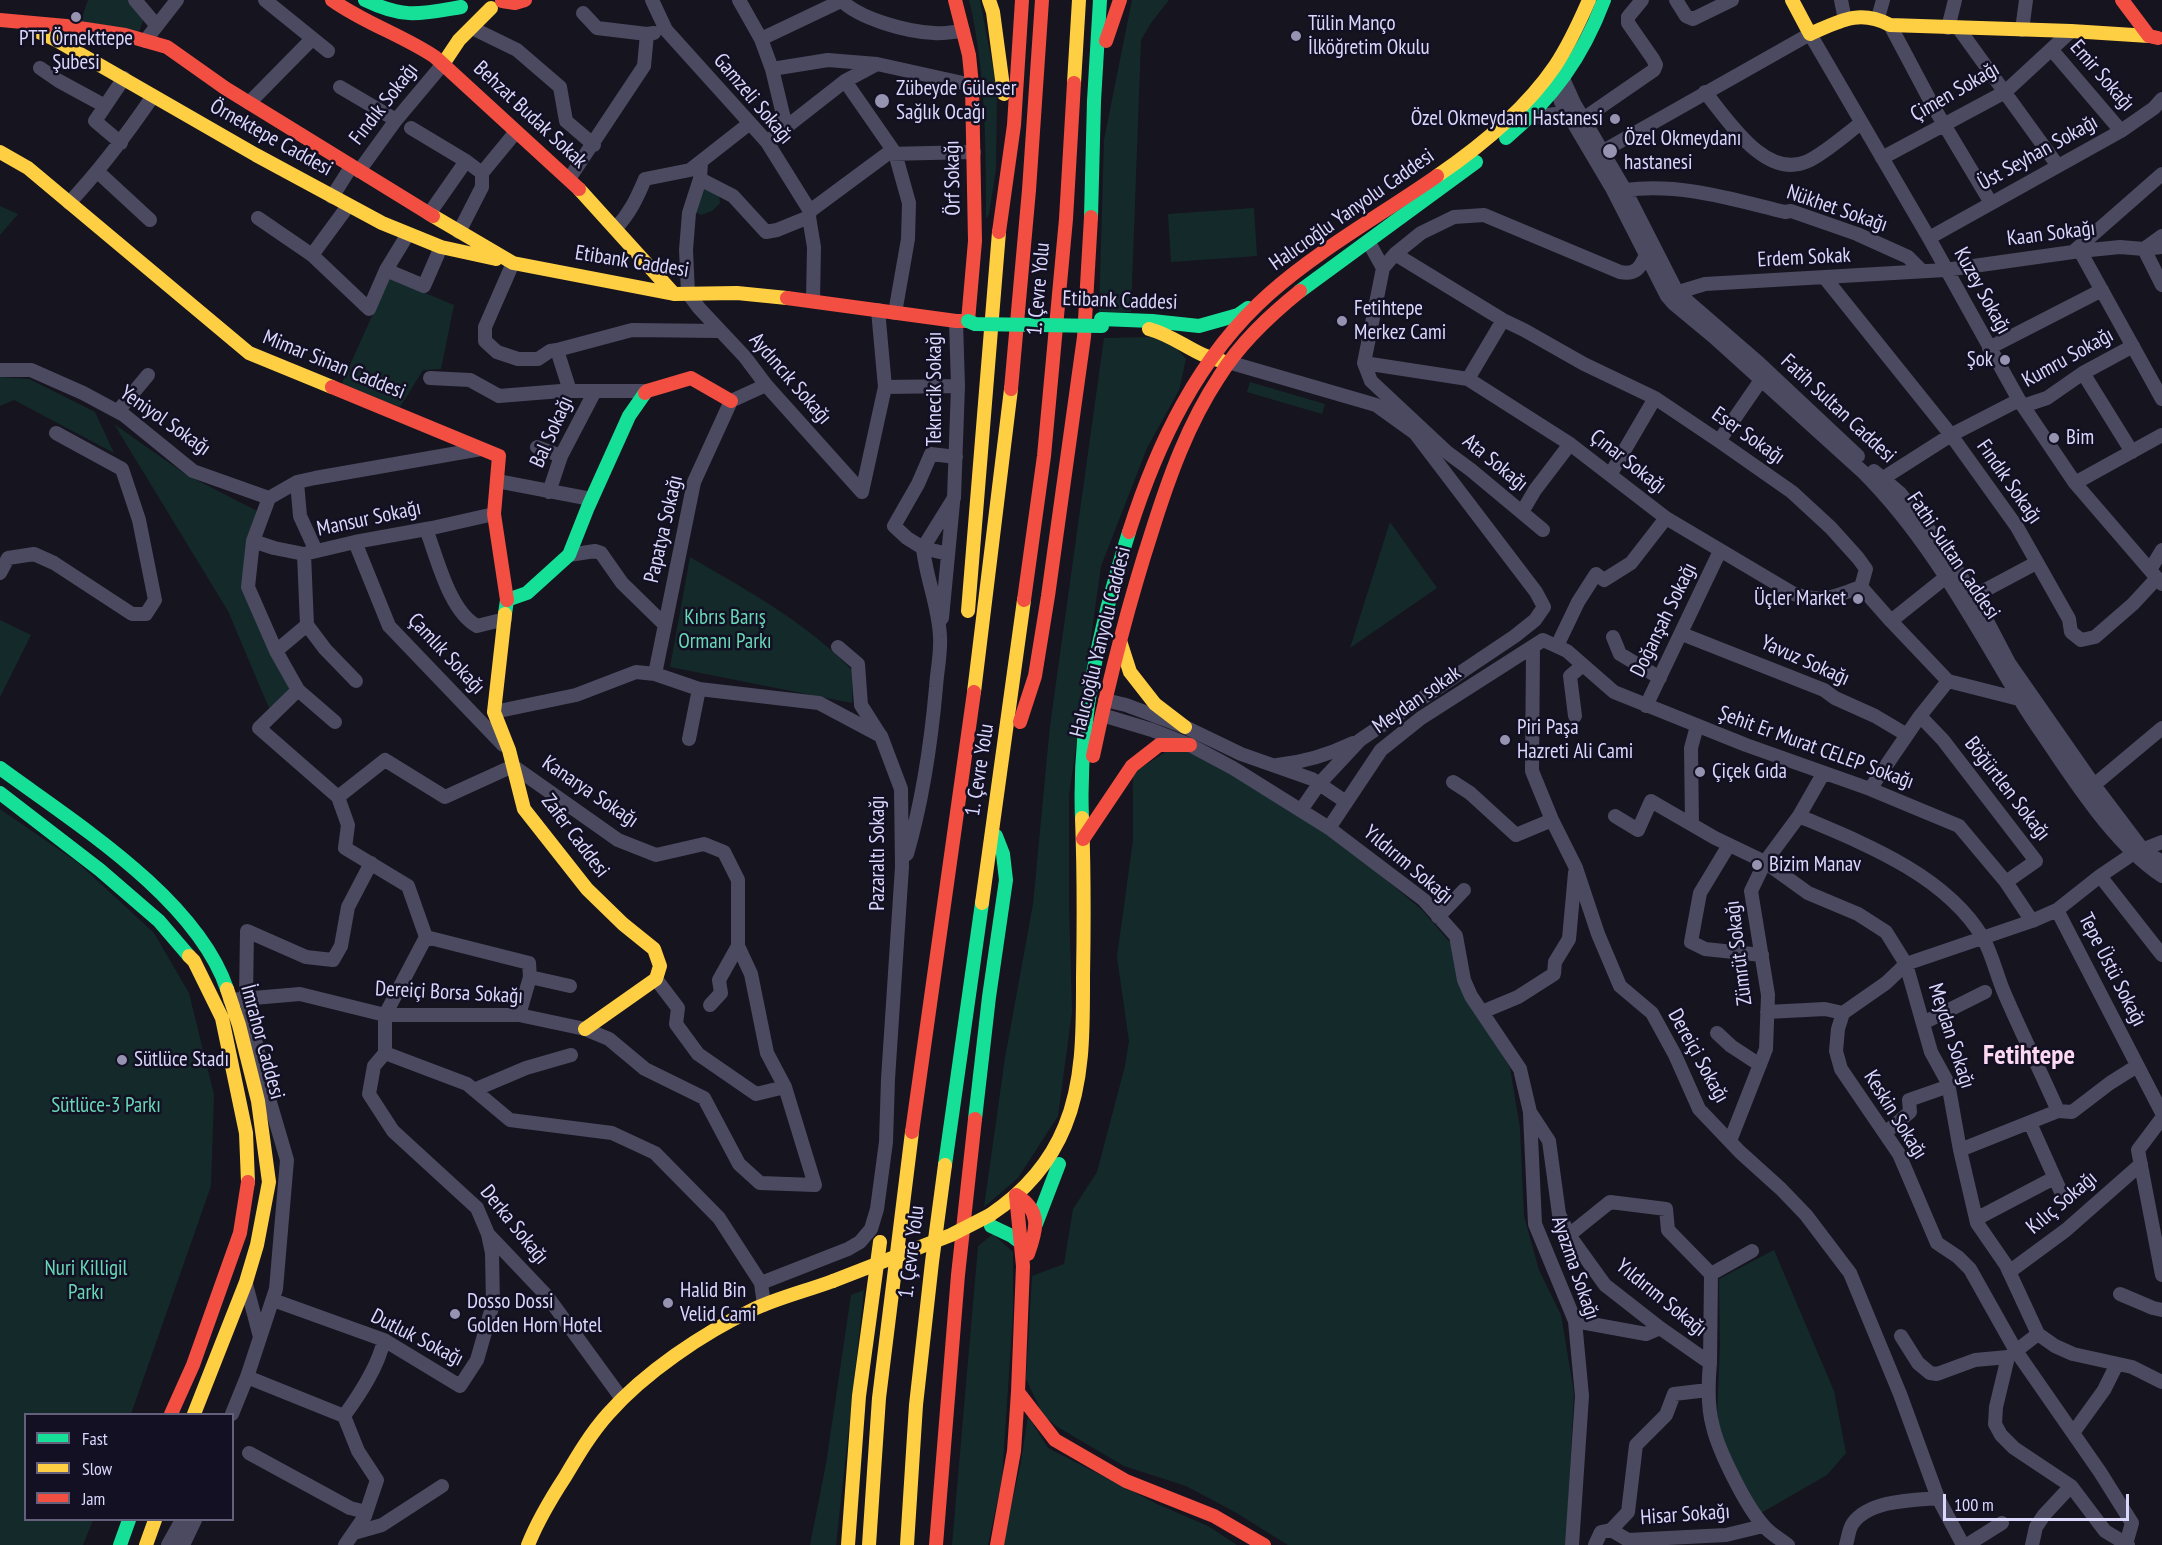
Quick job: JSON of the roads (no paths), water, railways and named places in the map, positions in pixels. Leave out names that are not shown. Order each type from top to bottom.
[{"type":"main road","name":"Behzat Budak Sokak","points":[[332,0],[345,10],[423,49],[443,64],[489,104],[515,133],[569,179],[681,294]]},
{"type":"main road","points":[[365,0],[399,13],[425,13],[460,5],[482,11],[499,3],[515,3],[525,0]]},
{"type":"main road","name":"Örf Sokağı","points":[[955,0],[969,55],[974,152],[975,241],[972,300],[962,321]]},
{"type":"main road","points":[[989,0],[993,12],[1003,78],[1005,145],[1008,163]]},
{"type":"main road","points":[[967,626],[993,300],[1014,125],[1022,0]]},
{"type":"main road","name":"1. Çevre Yolu","points":[[869,1545],[879,1398],[901,1210],[991,564],[1011,392],[1029,190],[1041,0]]},
{"type":"main road","name":"1. Çevre Yolu","points":[[907,1545],[916,1405],[927,1306],[1044,456],[1066,219],[1079,0]]},
{"type":"main road","points":[[1095,128],[1094,102],[1100,0]]},
{"type":"main road","points":[[1003,760],[1025,711],[1035,676],[1056,548],[1084,337],[1090,258],[1095,128],[1102,58],[1120,0]]},
{"type":"main road","name":"Halıcıoğlu Yanyolu Caddesi","points":[[1085,961],[1080,799],[1082,755],[1091,680],[1106,613],[1136,511],[1172,424],[1211,360],[1246,316],[1268,295],[1329,246],[1459,160],[1502,125],[1549,76],[1566,49],[1589,0]]},
{"type":"main road","name":"Halıcıoğlu Yanyolu Caddesi","points":[[1083,839],[1088,790],[1105,700],[1135,583],[1173,467],[1196,414],[1228,362],[1260,326],[1282,306],[1446,186],[1529,118],[1560,85],[1582,54],[1604,0]]},
{"type":"main road","name":"Kuzey Sokağı","points":[[1792,0],[1810,34]]},
{"type":"main road","points":[[2125,1],[2155,38]]},
{"type":"main road","points":[[443,64],[459,40],[499,3]]},
{"type":"main road","points":[[459,40],[460,5]]},
{"type":"main road","points":[[1810,34],[1845,20],[1869,16],[1884,22],[1953,28],[2071,31],[2155,38]]},
{"type":"main road","name":"Etibank Caddesi","points":[[0,20],[66,26],[125,35],[167,47],[249,103],[513,263],[681,294],[737,293],[962,321],[975,319],[1152,321],[1199,326]]},
{"type":"main road","name":"Örnektepe Caddesi","points":[[19,23],[56,40],[348,206],[441,247],[513,263]]},
{"type":"main road","points":[[56,40],[58,33],[66,26]]},
{"type":"main road","points":[[1549,76],[1560,85]]},
{"type":"main road","name":"Mimar Sinan Caddesi","points":[[0,152],[28,168],[249,353],[499,456],[494,514],[507,600]]},
{"type":"main road","points":[[441,247],[455,229]]},
{"type":"main road","points":[[1228,362],[1220,348],[1199,326],[1238,315],[1268,295]]},
{"type":"main road","name":"Etibank Caddesi","points":[[1101,322],[1155,330],[1175,337],[1211,360]]},
{"type":"main road","points":[[1189,347],[1195,363],[1197,380]]},
{"type":"main road","points":[[1211,360],[1228,362]]},
{"type":"main road","points":[[507,600],[527,593],[569,555],[591,499],[629,416],[647,392],[691,378],[731,401]]},
{"type":"main road","name":"Zafer Caddesi","points":[[507,600],[494,712],[509,750],[524,809],[587,889],[623,924],[654,949],[660,966],[656,979]]},
{"type":"main road","points":[[1120,641],[1130,672],[1155,704],[1185,726]]},
{"type":"main road","points":[[959,698],[956,750],[959,788]]},
{"type":"main road","points":[[1083,839],[1132,766],[1159,745],[1190,745]]},
{"type":"main road","name":"İmrahor Caddesi","points":[[0,768],[100,841],[158,890],[195,930],[224,981],[240,1025],[258,1101],[268,1182],[257,1245],[246,1282],[194,1413]]},
{"type":"main road","name":"İmrahor Caddesi","points":[[0,793],[103,873],[159,921],[194,961],[222,1018],[246,1133],[248,1181],[240,1233],[193,1365],[171,1413]]},
{"type":"main road","points":[[936,1545],[958,1275],[988,1008],[1006,880],[1003,854],[993,828]]},
{"type":"main road","points":[[1023,1266],[1029,1253],[1036,1224],[1056,1178],[1059,1164],[1078,1129],[1091,1078],[1093,1013],[1085,961]]},
{"type":"main road","points":[[997,1545],[1014,1451],[1016,1422],[1023,1266],[1020,1202],[1059,1141],[1072,1107],[1082,1040],[1085,961]]},
{"type":"main road","points":[[585,1029],[656,979]]},
{"type":"main road","points":[[849,1545],[859,1396],[881,1236],[911,1051],[919,1022],[930,999]]},
{"type":"main road","points":[[528,1545],[538,1519],[590,1437],[622,1399],[667,1361],[691,1345],[764,1305],[838,1285],[958,1243],[1020,1202],[1059,1164]]},
{"type":"main road","points":[[1020,1202],[1034,1210],[1036,1224]]},
{"type":"main road","points":[[245,1203],[265,1204]]},
{"type":"main road","points":[[991,1221],[1021,1243]]},
{"type":"main road","points":[[725,1327],[754,1320],[828,1294],[838,1285]]},
{"type":"main road","points":[[1018,1392],[1055,1440],[1126,1481],[1214,1516],[1264,1545]]},
{"type":"main road","points":[[1016,1422],[1025,1414],[1036,1415]]},
{"type":"main road","points":[[538,1545],[551,1500]]},
{"type":"main road","points":[[120,1545],[129,1521]]},
{"type":"main road","points":[[146,1545],[155,1521]]},
{"type":"street","points":[[135,0],[156,26]]},
{"type":"street","points":[[145,41],[177,0]]},
{"type":"street","points":[[265,0],[328,51]]},
{"type":"street","name":"Gamzeli Sokağı","points":[[652,0],[666,30],[767,141],[809,214],[814,247],[813,301]]},
{"type":"street","points":[[740,0],[761,39],[772,69],[786,127]]},
{"type":"street","points":[[761,39],[841,0],[853,11],[889,24],[933,33],[963,31]]},
{"type":"street","points":[[1529,118],[1555,114],[1576,118],[1654,70],[1656,65],[1653,59],[1628,23],[1628,17],[1642,0]]},
{"type":"street","points":[[1676,0],[1686,16],[1693,19],[1732,0]]},
{"type":"street","points":[[1841,0],[1845,20]]},
{"type":"street","points":[[1883,0],[1884,22],[1991,203]]},
{"type":"street","points":[[1956,0],[1953,28],[2005,92],[2058,166]]},
{"type":"street","points":[[2022,30],[2026,0]]},
{"type":"street","points":[[583,13],[597,28],[647,34],[666,30]]},
{"type":"street","points":[[472,28],[517,50],[560,87],[566,121],[594,145]]},
{"type":"street","name":"Çimen Sokağı","points":[[1882,158],[2005,92],[2071,31]]},
{"type":"street","points":[[569,179],[594,145],[644,66],[647,34]]},
{"type":"street","points":[[1598,154],[1810,34]]},
{"type":"street","name":"Kuzey Sokağı","points":[[1810,34],[1929,238],[2021,403],[2075,483],[2156,578]]},
{"type":"street","points":[[249,103],[312,39]]},
{"type":"street","name":"Emir Sokağı","points":[[2051,49],[2121,130]]},
{"type":"street","points":[[772,69],[828,60],[877,64],[972,85]]},
{"type":"street","name":"Fındık Sokağı","points":[[355,169],[443,64]]},
{"type":"street","points":[[767,141],[845,81],[877,64]]},
{"type":"street","points":[[40,68],[105,106]]},
{"type":"street","points":[[121,143],[95,121],[124,78]]},
{"type":"street","points":[[845,81],[896,153],[909,202],[908,239],[895,313]]},
{"type":"street","points":[[1560,85],[1561,102],[1576,118],[1598,154],[1625,190],[1672,294]]},
{"type":"street","points":[[340,87],[396,120]]},
{"type":"street","points":[[1705,92],[1754,150],[1764,157],[1791,167],[1809,161],[1860,123]]},
{"type":"street","points":[[69,203],[121,143],[153,96]]},
{"type":"street","name":"Üst Seyhan Sokağı","points":[[1929,238],[2121,130],[2154,108],[2162,99]]},
{"type":"street","points":[[616,228],[627,217],[638,198],[645,179],[690,170],[750,123]]},
{"type":"street","points":[[411,128],[482,173]]},
{"type":"street","points":[[455,229],[482,187],[482,173],[515,133]]},
{"type":"street","points":[[700,179],[733,196],[766,232],[777,230],[809,214],[887,154],[974,152]]},
{"type":"street","points":[[1598,154],[1646,255],[1672,294]]},
{"type":"street","points":[[429,214],[466,161]]},
{"type":"street","points":[[681,294],[689,213],[700,179],[701,162]]},
{"type":"street","points":[[332,197],[355,169]]},
{"type":"street","points":[[98,172],[150,220]]},
{"type":"street","points":[[2162,174],[2076,251],[2102,290],[2162,399]]},
{"type":"street","name":"Nükhet Sokağı","points":[[1625,190],[1665,188],[1697,190],[1785,212],[1791,211],[1867,238],[1908,257],[1922,272]]},
{"type":"street","points":[[312,255],[348,206]]},
{"type":"street","points":[[1364,363],[1383,268],[1395,254],[1421,234],[1455,217],[1484,215],[1629,274],[1640,268],[1646,255]]},
{"type":"street","points":[[258,218],[312,255],[369,309],[386,270],[408,234]]},
{"type":"street","points":[[2162,236],[2144,249],[2162,285]]},
{"type":"street","points":[[1368,241],[1383,268]]},
{"type":"street","points":[[386,270],[424,286],[441,247]]},
{"type":"street","name":"Kaan Sokağı","points":[[1945,270],[2076,251],[2120,247],[2144,249],[2162,247]]},
{"type":"street","name":"Eser Sokağı","points":[[1395,254],[1503,320],[1584,364],[1655,398],[1792,492],[1831,528],[1866,569],[1861,587]]},
{"type":"street","points":[[513,263],[485,327],[485,341],[497,352],[518,359],[538,359],[550,351],[632,330],[719,331]]},
{"type":"street","name":"Erdem Sokak","points":[[1672,294],[1705,284],[1945,270]]},
{"type":"street","name":"Fındık Sokağı","points":[[1825,278],[1951,435],[2017,527],[2069,619],[2071,632],[2081,640],[2095,637],[2133,604],[2156,578]]},
{"type":"street","points":[[1989,348],[2102,290]]},
{"type":"street","name":"Aydıncık Sokağı","points":[[681,294],[745,357],[766,385],[862,492],[885,387]]},
{"type":"street","name":"Fathi Sultan Caddesi","points":[[1672,294],[1761,381],[1881,490],[1946,578],[2019,699],[2080,790],[2162,876]]},
{"type":"street","name":"Fatih Sultan Caddesi","points":[[1672,294],[1758,363],[1882,479],[1900,493],[1938,541],[1974,596],[2009,663],[2138,852],[2162,862]]},
{"type":"street","points":[[878,310],[885,387],[958,386]]},
{"type":"street","points":[[1468,379],[1503,320]]},
{"type":"street","name":"Teknecik Sokağı","points":[[940,638],[954,498],[962,321]]},
{"type":"street","name":"Kumru Sokağı","points":[[2021,403],[2047,398],[2083,373],[2133,346]]},
{"type":"street","points":[[557,350],[570,391]]},
{"type":"street","points":[[1228,362],[1376,405],[1415,433],[1536,592],[1544,607],[1535,620],[1515,636],[1360,740],[1331,754],[1300,763],[1273,765]]},
{"type":"street","name":"Çınar Sokağı","points":[[1364,363],[1468,379],[1570,444],[1665,518],[1794,594],[1809,599],[1824,600],[1861,587]]},
{"type":"street","name":"Ata Sokağı","points":[[1364,363],[1371,381],[1421,428],[1448,453],[1472,470],[1543,530]]},
{"type":"street","name":"Yeniyol Sokağı","points":[[0,370],[31,370],[83,393],[118,411],[193,471],[268,498]]},
{"type":"street","points":[[2083,373],[2132,452]]},
{"type":"street","points":[[118,411],[148,375]]},
{"type":"street","points":[[430,378],[470,380],[499,396],[570,391],[647,392]]},
{"type":"street","points":[[1719,441],[1761,381]]},
{"type":"street","points":[[731,401],[766,385]]},
{"type":"street","name":"Bal Sokağı","points":[[549,492],[561,456],[595,391]]},
{"type":"street","points":[[1610,475],[1655,398]]},
{"type":"street","name":"Papatya Sokağı","points":[[655,674],[694,482],[731,401]]},
{"type":"street","name":"Fathi Sultan Caddesi","points":[[1882,479],[1951,435],[2021,403]]},
{"type":"street","points":[[0,573],[8,558],[34,554],[54,563],[132,614],[146,614],[155,600],[139,520],[122,469],[56,434]]},
{"type":"street","points":[[2075,483],[2162,435]]},
{"type":"street","points":[[1522,512],[1535,490],[1570,444]]},
{"type":"street","points":[[537,447],[561,456]]},
{"type":"street","points":[[335,722],[298,690],[276,651],[248,587],[253,541],[268,498],[297,482],[481,449]]},
{"type":"street","points":[[948,559],[923,548],[894,526],[918,483],[931,453],[956,457]]},
{"type":"street","points":[[497,481],[591,499]]},
{"type":"street","points":[[297,482],[300,516],[310,553],[307,625],[325,649],[356,681]]},
{"type":"street","points":[[902,867],[918,815],[924,783],[933,718],[940,638],[923,548],[954,498]]},
{"type":"street","name":"Mansur Sokağı","points":[[253,541],[274,548],[310,553],[494,514]]},
{"type":"street","points":[[1557,646],[1578,603],[1596,574],[1604,580],[1631,563],[1665,518]]},
{"type":"street","points":[[426,529],[453,600],[471,623],[477,626],[505,620]]},
{"type":"street","name":"Çamlık Sokağı","points":[[355,542],[389,626],[509,750]]},
{"type":"street","points":[[2156,578],[2162,550]]},
{"type":"street","points":[[569,555],[595,551],[601,553],[622,583],[664,624]]},
{"type":"street","name":"Doğanşah Sokağı","points":[[1646,706],[1720,551]]},
{"type":"street","points":[[926,571],[948,559]]},
{"type":"street","points":[[1974,596],[2037,563]]},
{"type":"street","points":[[1891,621],[1946,578]]},
{"type":"street","points":[[1861,587],[1948,681],[2019,699]]},
{"type":"street","points":[[276,651],[307,625]]},
{"type":"street","name":"Yavuz Sokağı","points":[[1682,634],[1824,690],[1907,735]]},
{"type":"street","points":[[1613,637],[1620,654],[1660,678]]},
{"type":"street","name":"Meydan sokak","points":[[1329,828],[1381,750],[1421,718],[1543,640],[1557,646]]},
{"type":"street","name":"Şehit Er Murat CELEP Sokağı","points":[[1557,646],[1567,651],[1614,692],[1696,726],[1823,774],[1870,789],[1959,826],[2006,882],[2032,921]]},
{"type":"street","name":"Pazaraltı Sokağı","points":[[761,1283],[848,1250],[860,1242],[871,1229],[877,1209],[886,1142],[902,867],[901,789],[881,736],[861,705],[858,664],[838,647]]},
{"type":"street","name":"Dereiçi Sokağı","points":[[1533,648],[1532,771],[1552,820],[1576,868],[1598,934],[1620,986],[1652,1013],[1700,1109],[1730,1142],[1806,1215],[1850,1273],[1900,1394],[1938,1498],[1965,1545]]},
{"type":"street","points":[[1575,716],[1570,676],[1583,665]]},
{"type":"street","points":[[494,712],[576,695],[636,672],[655,674],[699,689],[819,703],[881,736]]},
{"type":"street","points":[[1870,789],[1920,716],[1948,681]]},
{"type":"street","points":[[689,739],[699,689]]},
{"type":"street","points":[[298,690],[260,728],[338,797],[348,825],[345,848],[408,886],[426,937],[385,1016]]},
{"type":"street","points":[[1105,700],[1185,726],[1241,754],[1312,779],[1346,802]]},
{"type":"street","name":"Yıldırım Sokağı","points":[[1102,715],[1152,730],[1190,745],[1301,810],[1329,828],[1416,894],[1456,936],[1464,980],[1482,1012],[1520,1069],[1530,1112],[1549,1141],[1559,1214],[1569,1235],[1605,1285],[1710,1363],[1708,1390],[1713,1428],[1720,1446],[1736,1483],[1763,1526],[1788,1545]]},
{"type":"street","name":"Böğürtlen Sokağı","points":[[1920,716],[1943,740],[2036,861],[2006,882]]},
{"type":"street","points":[[1692,824],[1691,748],[1696,726]]},
{"type":"street","points":[[2094,785],[2162,728]]},
{"type":"street","points":[[1301,810],[1319,784],[1360,740]]},
{"type":"street","points":[[338,797],[385,760],[445,797],[513,766]]},
{"type":"street","name":"Kanarya Sokağı","points":[[513,766],[618,840],[656,855],[704,844],[724,852],[738,880],[738,946],[750,974],[767,1053],[785,1087],[815,1185]]},
{"type":"street","name":"Zümrüt Sokağı","points":[[1730,1142],[1766,1049],[1768,995],[1751,891],[1765,862],[1799,816],[1823,774]]},
{"type":"street","points":[[1453,782],[1470,793],[1516,835],[1552,820]]},
{"type":"street","points":[[901,789],[924,783]]},
{"type":"street","name":"Meydan Sokağı","points":[[1615,816],[1638,830],[1651,801],[1729,845],[1765,862],[1808,892],[1858,914],[1886,932],[1906,964],[1931,1052],[1949,1086],[1960,1150],[1976,1219],[2009,1272],[2038,1334]]},
{"type":"street","points":[[1799,816],[1854,840],[1918,873],[1957,905],[1983,939],[2002,989],[2058,1111]]},
{"type":"street","points":[[1767,1012],[1825,1009],[1843,1013],[1886,983],[1906,964],[1983,939],[2058,909],[2100,876],[2138,852],[2162,842]]},
{"type":"street","points":[[1729,845],[1700,893],[1691,942],[1705,949],[1762,955]]},
{"type":"street","points":[[232,1413],[247,1377],[276,1289],[287,1160],[267,1092],[246,998],[247,931],[306,957],[333,960],[341,946],[348,907],[370,863]]},
{"type":"street","points":[[1482,1012],[1518,997],[1554,974],[1555,962],[1569,939],[1576,868]]},
{"type":"street","points":[[2100,876],[2162,955]]},
{"type":"street","points":[[1438,916],[1464,890]]},
{"type":"street","name":"Tepe Üstü Sokağı","points":[[2058,909],[2162,1116]]},
{"type":"street","points":[[426,937],[529,963],[530,977],[519,1015]]},
{"type":"street","name":"Kanarya Sokağı","points":[[710,1005],[721,993],[719,980],[738,946]]},
{"type":"street","points":[[530,977],[570,986]]},
{"type":"street","points":[[656,979],[678,1008],[676,1024],[698,1054],[756,1094],[785,1087]]},
{"type":"street","points":[[1923,1023],[1985,992]]},
{"type":"street","name":"Dereiçi Borsa Sokağı","points":[[230,1000],[300,994],[385,1016],[519,1015],[585,1029],[609,1039],[645,1069],[704,1098],[739,1164],[760,1183],[815,1185]]},
{"type":"street","name":"Keskin Sokağı","points":[[1843,1013],[1838,1029],[1836,1051],[1841,1069],[1899,1154],[1937,1243],[1958,1257],[1970,1269],[2012,1354],[2073,1433],[2132,1523],[2127,1544]]},
{"type":"street","name":"Derka Sokağı","points":[[385,1016],[385,1053],[374,1066],[369,1094],[393,1131],[477,1208],[488,1234],[546,1296],[622,1399]]},
{"type":"street","points":[[1717,1033],[1731,1046],[1760,1065]]},
{"type":"street","points":[[385,1053],[467,1084],[510,1120],[612,1133],[655,1153],[719,1218],[761,1283],[764,1305]]},
{"type":"street","points":[[474,1090],[526,1068],[571,1055]]},
{"type":"street","points":[[1960,1150],[2058,1111],[2072,1112],[2137,1066]]},
{"type":"street","points":[[1885,1133],[1910,1112],[1909,1100],[1949,1086]]},
{"type":"street","name":"Ayazma Sokağı","points":[[1530,1112],[1536,1224],[1575,1321],[1582,1396],[1572,1545]]},
{"type":"street","points":[[2162,1116],[2138,1150],[2162,1275]]},
{"type":"street","points":[[2030,1123],[2061,1192]]},
{"type":"street","name":"Kılıç Sokağı","points":[[2009,1272],[2066,1230],[2141,1164]]},
{"type":"street","points":[[1976,1219],[2054,1178]]},
{"type":"street","points":[[1569,1235],[1610,1202],[1666,1209],[1668,1230],[1711,1274],[1710,1363]]},
{"type":"street","name":"Dutluk Sokağı","points":[[273,1300],[384,1340],[460,1386],[477,1360],[493,1304],[492,1253],[488,1234]]},
{"type":"street","points":[[1711,1274],[1752,1251]]},
{"type":"street","points":[[246,1282],[261,1337]]},
{"type":"street","points":[[2120,1294],[2162,1310]]},
{"type":"street","points":[[1575,1321],[1646,1334],[1660,1328]]},
{"type":"street","points":[[1901,1336],[1918,1363],[1930,1373],[1937,1374],[1975,1360],[2012,1354],[2038,1334],[2055,1346],[2073,1354],[2132,1367],[2162,1382]]},
{"type":"street","points":[[344,1416],[356,1400],[381,1354],[384,1340]]},
{"type":"street","points":[[2012,1354],[1996,1407],[1995,1424],[2001,1435],[2014,1448],[2071,1486],[2105,1531],[2127,1544]]},
{"type":"street","points":[[2073,1433],[2104,1390],[2117,1364]]},
{"type":"street","points":[[247,1377],[344,1416],[358,1451],[377,1480],[366,1512],[345,1545]]},
{"type":"street","points":[[1595,1545],[1601,1532],[1616,1537],[1628,1512],[1636,1445],[1666,1415],[1674,1394],[1708,1390]]},
{"type":"street","points":[[249,1453],[350,1508],[366,1512]]},
{"type":"street","points":[[354,1533],[382,1525],[442,1486]]},
{"type":"street","points":[[2032,1545],[2036,1527],[2071,1486]]},
{"type":"street","points":[[1846,1545],[1852,1524],[1863,1513],[1895,1501],[1938,1498]]},
{"type":"street","points":[[168,1545],[181,1521]]},
{"type":"street","points":[[183,1545],[195,1521]]},
{"type":"street","points":[[1965,1545],[2002,1523]]},
{"type":"street","name":"Hisar Sokağı","points":[[1616,1537],[1628,1540],[1726,1535],[1763,1526]]},
{"type":"place","name":"PTT Örnekttepe Şubesi","points":[[76,17]]},
{"type":"place","name":"Tülin Manço İlköğretim Okulu","points":[[1296,36]]},
{"type":"place","name":"Zübeyde Güleser Sağlık Ocağı","points":[[882,101]]},
{"type":"place","name":"Özel Okmeydanı Hastanesi","points":[[1615,119]]},
{"type":"place","name":"Özel Okmeydanı hastanesi","points":[[1610,151]]},
{"type":"place","name":"Fetihtepe Merkez Cami","points":[[1342,321]]},
{"type":"place","name":"Şok","points":[[2005,360]]},
{"type":"place","name":"Bim","points":[[2054,438]]},
{"type":"place","name":"Üçler Market","points":[[1858,599]]},
{"type":"place","name":"Piri Paşa Hazreti Ali Cami","points":[[1505,740]]},
{"type":"place","name":"Çiçek Gıda","points":[[1700,772]]},
{"type":"place","name":"Bizim Manav","points":[[1757,865]]},
{"type":"place","name":"Sütlüce Stadı","points":[[122,1060]]},
{"type":"place","name":"Halid Bin Velid Cami","points":[[668,1303]]},
{"type":"place","name":"Dosso Dossi Golden Horn Hotel","points":[[455,1314]]},
{"type":"district","name":"Fetihtepe","points":[[2029,1056]]},
{"type":"park label","name":"Kıbrıs Barış Ormanı Parkı","points":[[725,630]]},
{"type":"park label","name":"Sütlüce-3 Parkı","points":[[106,1106]]},
{"type":"park label","name":"Nuri Killigil Parkı","points":[[86,1281]]}]
